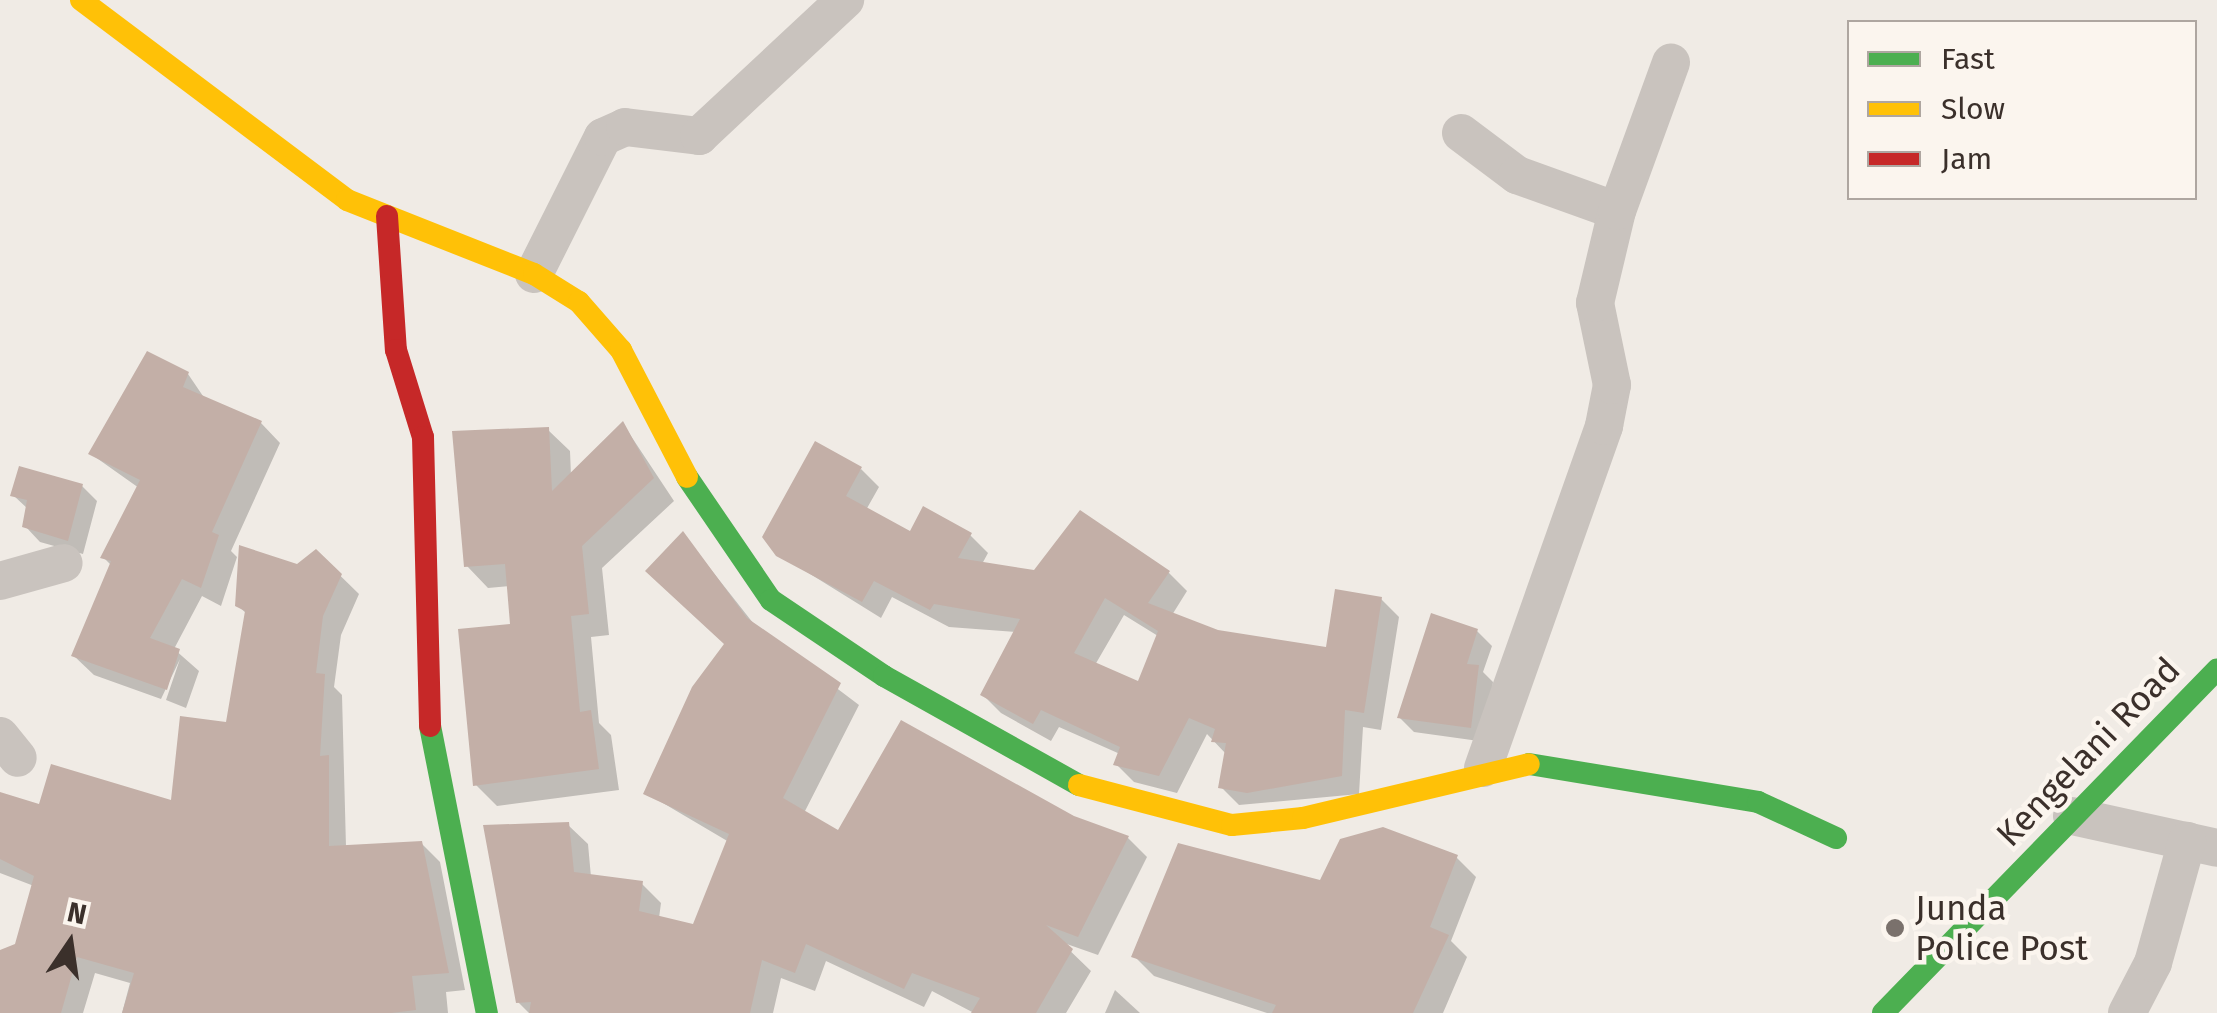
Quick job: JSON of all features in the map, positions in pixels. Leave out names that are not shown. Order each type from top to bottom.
[{"type":"street","points":[[81,0],[238,112],[288,163],[387,216],[534,274],[579,302],[621,350],[704,509],[771,600],[884,676],[1089,790],[1232,825],[1303,818],[1483,768],[1546,762],[1659,779],[1758,802],[1836,838]]},
{"type":"street","points":[[534,274],[603,137],[625,127],[699,136],[845,0]]},
{"type":"street","points":[[1483,768],[1610,403],[1594,312],[1617,211],[1671,63]]},
{"type":"street","points":[[1462,133],[1517,174],[1617,211]]},
{"type":"street","points":[[387,216],[396,350],[423,437],[430,724],[487,1013]]},
{"type":"street","points":[[0,581],[64,563]]},
{"type":"street","name":"Kengelani Road","points":[[1883,1013],[2217,669]]},
{"type":"street","points":[[2072,816],[2202,845],[2127,1013]]},
{"type":"building","points":[[147,351],[189,372],[183,387],[262,421],[212,532],[219,535],[201,588],[182,579],[150,638],[180,649],[167,690],[71,656],[111,561],[100,558],[140,480],[88,454]]},
{"type":"building","points":[[623,421],[654,478],[582,546],[589,614],[571,616],[580,712],[591,710],[599,769],[473,786],[458,629],[510,624],[505,564],[464,567],[452,431],[549,427],[552,491]]},
{"type":"building","points":[[815,441],[862,467],[846,496],[910,531],[923,506],[972,533],[958,558],[1034,570],[1080,510],[1170,571],[1148,603],[1218,630],[1326,647],[1335,589],[1382,597],[1364,713],[1345,710],[1342,776],[1247,793],[1218,788],[1226,743],[1211,742],[1215,729],[1189,718],[1159,776],[1113,765],[1120,747],[1041,710],[1033,724],[980,695],[1020,619],[934,604],[930,610],[874,581],[862,602],[776,556],[762,537]],"holes":[[[1105,598],[1158,631],[1138,681],[1074,653]]]},
{"type":"building","points":[[19,466],[83,484],[68,541],[22,527],[27,500],[10,496]]},
{"type":"building","points":[[683,531],[747,618],[841,683],[783,798],[838,830],[901,720],[1074,816],[1129,836],[1078,937],[1046,925],[1073,949],[1036,1013],[971,1013],[980,998],[912,973],[904,989],[806,944],[795,973],[762,960],[750,1013],[529,1013],[531,1002],[516,1003],[483,825],[569,822],[574,872],[643,881],[639,911],[693,924],[729,834],[643,794],[692,687],[724,644],[645,571]]},
{"type":"building","points":[[239,545],[297,564],[316,549],[342,574],[323,616],[316,673],[325,674],[320,756],[329,755],[329,846],[422,841],[449,973],[412,976],[416,1010],[122,1013],[134,973],[77,957],[61,1013],[0,1013],[0,950],[15,944],[34,876],[0,859],[0,792],[39,804],[51,764],[171,800],[180,716],[226,722],[245,611],[235,606]]},
{"type":"building","points":[[1431,613],[1478,629],[1467,664],[1479,665],[1471,728],[1397,718]]},
{"type":"building","points":[[1383,827],[1458,855],[1430,927],[1449,935],[1413,1013],[1272,1013],[1276,1005],[1131,957],[1178,843],[1320,880],[1340,839]]},
{"type":"traffic: fast","points":[[687,477],[771,600],[884,676],[1079,785]]},
{"type":"traffic: fast","points":[[1883,1013],[2217,669]]},
{"type":"traffic: fast","points":[[430,726],[487,1013]]},
{"type":"traffic: fast","points":[[1529,764],[1758,802],[1836,838]]},
{"type":"traffic: slow","points":[[81,0],[347,200],[534,274],[579,302],[621,350],[687,477]]},
{"type":"traffic: slow","points":[[1079,785],[1232,825],[1303,818],[1529,764]]},
{"type":"traffic: jam","points":[[387,216],[396,350],[423,437],[430,726]]},
{"type":"place","name":"Junda Police Post","points":[[1895,928]]}]
